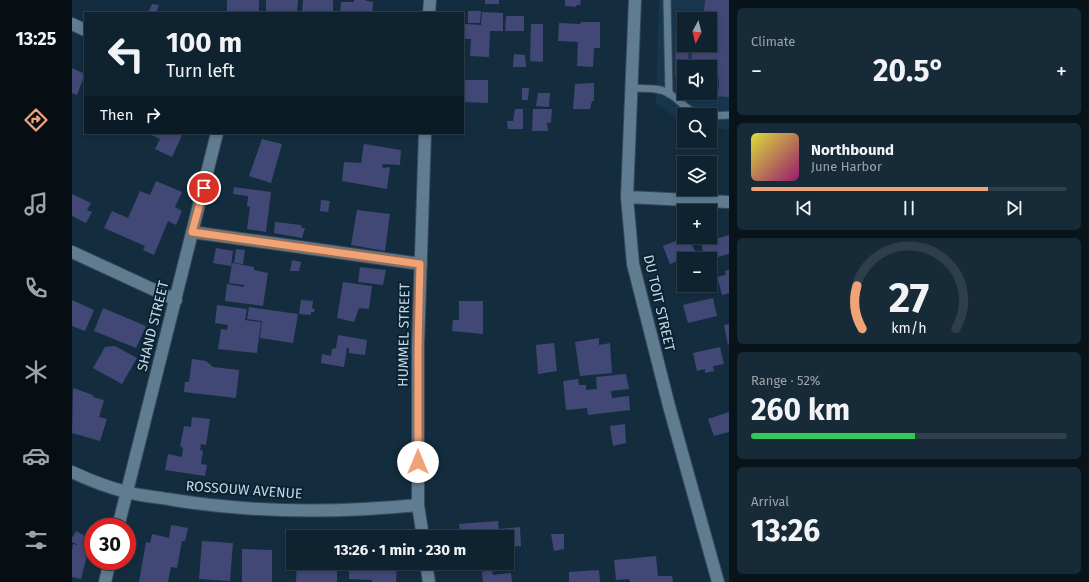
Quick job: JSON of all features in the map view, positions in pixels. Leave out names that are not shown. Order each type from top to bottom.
[{"type":"street","points":[[429,12],[430,0]]},
{"type":"street","name":"DU TOIT STREET","points":[[635,0],[627,197],[632,264],[718,582]]},
{"type":"street","points":[[72,24],[84,30]]},
{"type":"street","name":"SHAND STREET","points":[[120,518],[218,134]]},
{"type":"street","name":"HUMMEL STREET","points":[[422,530],[418,505],[418,346],[425,134]]},
{"type":"street","points":[[627,197],[729,202]]},
{"type":"street","points":[[192,232],[420,264]]},
{"type":"street","points":[[72,252],[176,300]]},
{"type":"street","name":"ROSSOUW AVENUE","points":[[72,472],[94,482],[126,492],[211,506],[343,510],[418,505]]},
{"type":"street","points":[[106,582],[108,570]]},
{"type":"street","points":[[427,570],[429,582]]},
{"type":"lane","points":[[668,0],[669,94]]},
{"type":"lane","points":[[632,88],[658,89],[669,94],[687,108]]},
{"type":"lane","points":[[717,116],[729,115]]},
{"type":"shaded area","points":[[659,0],[729,0],[729,129],[717,128],[717,108],[677,108],[677,119],[656,103]]},
{"type":"building","points":[[227,0],[259,0],[259,12],[227,11]]},
{"type":"building","points":[[266,0],[298,0],[297,12],[266,12]]},
{"type":"building","points":[[303,0],[333,0],[333,12],[302,12]]},
{"type":"building","points":[[354,0],[366,0],[373,2],[372,12],[340,12],[341,2],[354,2]]},
{"type":"building","points":[[485,0],[499,0],[499,4],[485,4]]},
{"type":"building","points":[[565,0],[581,0],[580,5],[575,7],[565,6]]},
{"type":"building","points":[[705,0],[729,0],[729,97],[717,96],[717,89],[719,89],[719,77],[717,77],[717,60],[691,60],[692,52],[717,52],[717,12],[693,12],[704,11]]},
{"type":"building","points":[[152,4],[159,5],[156,12],[148,12]]},
{"type":"building","points":[[468,11],[481,11],[480,23],[468,23]]},
{"type":"building","points":[[482,12],[503,13],[503,31],[490,31],[489,57],[470,56],[471,39],[464,39],[465,24],[481,25]]},
{"type":"building","points":[[506,16],[524,16],[524,31],[505,31]]},
{"type":"building","points":[[581,22],[600,22],[600,48],[594,48],[593,67],[577,66],[578,42],[558,41],[559,23],[580,24]]},
{"type":"building","points":[[531,24],[543,24],[543,62],[530,61]]},
{"type":"building","points":[[677,27],[677,52],[689,52],[688,60],[677,60],[677,76],[675,76]]},
{"type":"building","points":[[514,54],[525,55],[526,67],[513,67]]},
{"type":"building","points":[[72,68],[84,74],[84,77],[77,95],[72,93]]},
{"type":"building","points":[[464,80],[488,80],[488,103],[464,102]]},
{"type":"building","points":[[594,83],[594,101],[592,101],[590,109],[573,109],[575,84]]},
{"type":"building","points":[[522,88],[529,88],[528,100],[522,100]]},
{"type":"building","points":[[538,93],[550,93],[549,107],[536,106]]},
{"type":"building","points":[[515,109],[523,109],[523,129],[508,129],[507,121],[513,121]]},
{"type":"building","points":[[533,109],[552,109],[551,123],[547,122],[548,131],[532,131]]},
{"type":"building","points":[[149,134],[183,134],[172,157],[155,149],[160,139]]},
{"type":"building","points":[[262,139],[282,144],[271,183],[249,176]]},
{"type":"building","points":[[364,144],[401,150],[400,165],[382,164],[383,168],[390,167],[387,189],[342,181],[344,162],[361,163]]},
{"type":"building","points":[[156,181],[182,192],[175,207],[182,211],[176,225],[168,221],[154,255],[143,250],[145,246],[104,228],[112,211],[128,218],[140,191],[150,195]]},
{"type":"building","points":[[234,187],[271,192],[266,232],[247,229],[250,207],[247,206],[248,196],[233,194]]},
{"type":"building","points":[[72,194],[91,203],[87,210],[92,212],[86,223],[72,216]]},
{"type":"building","points":[[321,200],[330,201],[328,212],[320,211]]},
{"type":"building","points":[[357,210],[390,214],[385,251],[351,245]]},
{"type":"building","points":[[275,222],[301,225],[302,228],[305,228],[302,238],[274,233]]},
{"type":"building","points":[[729,235],[729,254],[717,257],[717,252],[703,252],[701,244],[717,244],[717,238]]},
{"type":"building","points":[[677,241],[677,244],[692,244],[695,252],[677,252],[677,261],[670,264],[663,246]]},
{"type":"building","points":[[216,248],[233,251],[231,266],[213,263]]},
{"type":"building","points":[[236,249],[245,250],[243,264],[234,263]]},
{"type":"building","points":[[292,260],[301,262],[299,271],[290,271]]},
{"type":"building","points":[[232,263],[254,267],[254,270],[268,273],[263,306],[225,301],[227,284],[244,287],[244,285],[229,283]]},
{"type":"building","points":[[360,267],[386,270],[383,285],[358,282]]},
{"type":"building","points":[[729,270],[729,293],[722,295],[717,277],[726,275],[725,271]]},
{"type":"building","points":[[343,282],[372,286],[369,309],[359,308],[354,322],[337,318]]},
{"type":"building","points":[[713,298],[717,316],[688,323],[683,305]]},
{"type":"building","points":[[72,300],[94,310],[85,331],[72,326]]},
{"type":"building","points":[[301,300],[313,301],[312,308],[315,309],[314,312],[311,312],[311,315],[299,314]]},
{"type":"building","points":[[459,301],[483,301],[483,334],[452,331],[453,320],[459,320]]},
{"type":"building","points":[[217,305],[247,309],[245,320],[261,322],[257,353],[218,349],[221,329],[227,330],[228,325],[215,323]]},
{"type":"building","points":[[249,307],[298,314],[293,343],[260,338],[262,321],[247,319]]},
{"type":"building","points":[[103,308],[146,326],[136,348],[94,331]]},
{"type":"building","points":[[729,324],[729,344],[728,345],[724,325]]},
{"type":"building","points":[[338,335],[367,340],[365,355],[349,353],[349,348],[347,348],[344,367],[321,363],[322,354],[331,356],[332,349],[336,348]]},
{"type":"building","points":[[599,338],[599,345],[610,343],[612,373],[580,376],[575,342]]},
{"type":"building","points":[[554,343],[557,371],[538,374],[536,345]]},
{"type":"building","points":[[115,346],[137,358],[122,384],[93,368],[105,347]]},
{"type":"building","points":[[720,347],[724,364],[713,366],[714,371],[705,373],[705,369],[697,371],[693,353]]},
{"type":"building","points":[[192,359],[206,361],[213,367],[239,370],[236,398],[184,392],[185,382],[189,382]]},
{"type":"building","points":[[626,374],[629,389],[611,391],[612,398],[629,396],[630,410],[588,415],[587,408],[566,410],[563,381],[578,379],[579,385],[586,385],[586,390],[597,389],[596,377]]},
{"type":"building","points":[[73,388],[104,400],[99,417],[107,419],[100,441],[72,433]]},
{"type":"building","points":[[729,412],[729,432],[714,436],[708,419]]},
{"type":"building","points":[[192,417],[210,419],[206,445],[201,444],[200,450],[203,451],[201,464],[207,465],[205,476],[165,470],[168,454],[182,457],[183,448],[180,446],[184,426],[191,427]]},
{"type":"building","points":[[625,424],[626,443],[613,446],[610,426]]},
{"type":"building","points":[[498,521],[499,529],[520,527],[521,546],[514,546],[514,530],[459,530],[459,524]]},
{"type":"building","points":[[171,525],[188,528],[185,541],[182,541],[177,568],[171,567],[168,582],[139,582],[146,542],[150,543],[152,534],[169,538]]},
{"type":"building","points":[[76,531],[84,535],[84,567],[81,579],[72,577],[73,544],[79,545],[72,542],[72,538]]},
{"type":"building","points":[[551,534],[564,534],[564,549],[554,551]]},
{"type":"building","points":[[202,541],[233,543],[230,581],[199,579]]},
{"type":"building","points":[[242,549],[272,550],[272,582],[242,582]]},
{"type":"building","points":[[656,556],[658,576],[672,576],[673,582],[630,582],[629,579],[616,580],[614,560]]},
{"type":"building","points":[[297,570],[337,570],[337,582],[296,582]]},
{"type":"building","points":[[349,570],[397,570],[396,582],[372,582],[372,580],[349,579]]},
{"type":"building","points":[[492,570],[493,575],[511,573],[512,582],[483,582],[482,572]]},
{"type":"building","points":[[599,570],[600,582],[569,582],[569,572]]},
{"type":"route","points":[[204,188],[192,232],[420,264],[418,462]]}]
